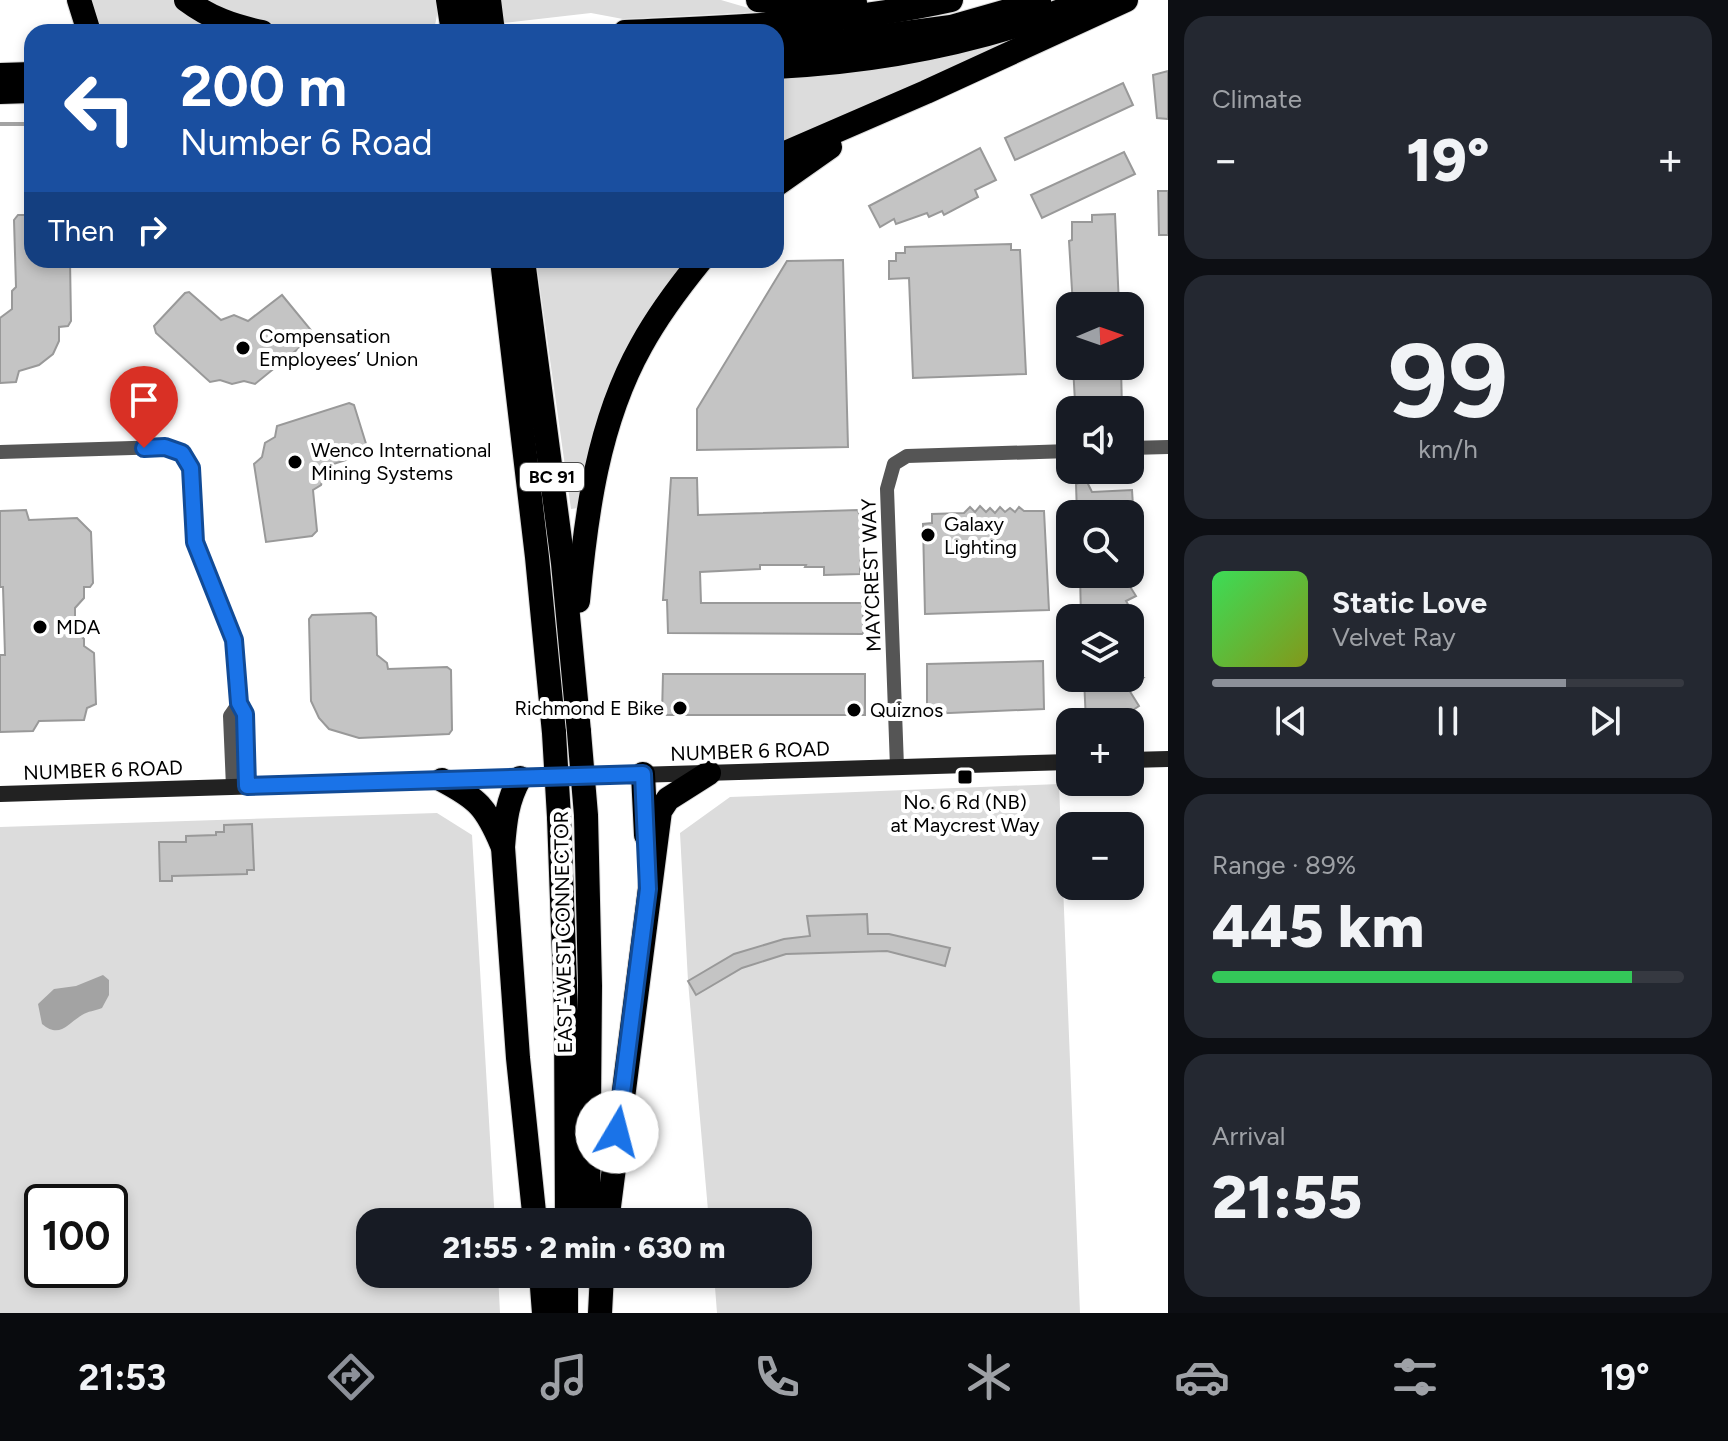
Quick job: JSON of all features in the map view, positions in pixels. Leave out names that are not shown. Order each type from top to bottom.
[{"type":"highway","points":[[79,0],[86,24]]},
{"type":"highway","points":[[186,0],[203,13],[230,24]]},
{"type":"highway","points":[[448,0],[452,24]]},
{"type":"highway","points":[[468,0],[471,24]]},
{"type":"highway","points":[[489,0],[492,24]]},
{"type":"highway","points":[[758,0],[828,5],[901,0]]},
{"type":"highway","points":[[784,24],[859,18],[951,0]]},
{"type":"highway","points":[[784,45],[951,27],[1045,0]]},
{"type":"highway","points":[[784,67],[894,55],[984,37],[1089,0]]},
{"type":"highway","points":[[784,179],[834,144],[926,92],[1126,0]]},
{"type":"highway","points":[[0,75],[24,74]]},
{"type":"highway","points":[[0,92],[24,91]]},
{"type":"highway","points":[[784,153],[926,92]]},
{"type":"highway","points":[[487,268],[513,445],[537,557]]},
{"type":"highway","name":"EAST-WEST CONNECTOR","points":[[503,268],[554,733],[566,1011],[567,1208]]},
{"type":"highway","name":"EAST-WEST CONNECTOR","points":[[524,268],[563,563],[586,815],[590,986],[588,1208]]},
{"type":"highway","points":[[577,695],[576,616],[596,470],[614,406],[640,346],[695,268]]},
{"type":"highway","points":[[609,1208],[660,811],[668,799],[709,773]]},
{"type":"highway","points":[[643,774],[648,889]]},
{"type":"highway","points":[[520,778],[511,792],[505,814],[503,847],[518,1058],[534,1208]]},
{"type":"highway","points":[[442,780],[469,794],[489,815],[503,847]]},
{"type":"highway","points":[[542,1288],[544,1313]]},
{"type":"highway","points":[[566,1288],[566,1313]]},
{"type":"highway","points":[[587,1288],[587,1313]]},
{"type":"highway","points":[[600,1313],[601,1288]]},
{"type":"main road","points":[[1144,760],[1168,759]]},
{"type":"main road","name":"NUMBER 6 ROAD","points":[[0,794],[1056,762]]},
{"type":"street","points":[[0,452],[165,447],[182,453],[191,468],[195,542],[234,640],[239,703],[230,716],[240,786]]},
{"type":"street","points":[[1144,448],[1168,447]]},
{"type":"street","name":"MAYCREST WAY","points":[[897,767],[887,489],[894,464],[907,456],[1056,451]]},
{"type":"shaded area","points":[[92,0],[173,0],[191,15],[210,24],[96,24]]},
{"type":"shaded area","points":[[200,0],[440,0],[435,24],[259,24]]},
{"type":"shaded area","points":[[500,0],[721,0],[762,12],[623,19],[591,13],[503,23]]},
{"type":"shaded area","points":[[1015,38],[1016,39],[784,145],[784,72]]},
{"type":"shaded area","points":[[537,268],[683,268],[578,508],[571,509]]},
{"type":"shaded area","points":[[1056,784],[1060,812],[1056,812],[1056,900],[1064,900],[1080,1313],[717,1313],[715,1288],[812,1288],[812,1208],[708,1208],[688,981],[680,833],[730,797]]},
{"type":"shaded area","points":[[437,813],[472,835],[494,1208],[356,1208],[356,1288],[499,1288],[500,1313],[0,1313],[0,827]]},
{"type":"shaded area","points":[[103,975],[109,980],[109,995],[102,1008],[84,1014],[59,1030],[42,1024],[38,1004],[54,989],[76,986]]},
{"type":"building","points":[[1168,71],[1168,119],[1157,118],[1153,75]]},
{"type":"building","points":[[1123,83],[1133,105],[1015,160],[1005,138]]},
{"type":"building","points":[[980,148],[996,180],[975,190],[978,197],[944,215],[942,211],[929,217],[927,213],[896,224],[894,219],[880,227],[869,206]]},
{"type":"building","points":[[1124,152],[1135,174],[1042,218],[1031,195]]},
{"type":"building","points":[[1158,191],[1168,191],[1168,235],[1159,235]]},
{"type":"building","points":[[1115,214],[1118,292],[1072,292],[1069,241],[1072,240],[1072,222],[1092,222],[1092,215]]},
{"type":"building","points":[[18,215],[24,215],[24,268],[70,268],[71,321],[68,326],[59,327],[59,341],[53,354],[39,365],[19,371],[16,382],[0,383],[0,318],[12,309],[12,291],[16,287],[14,220]]},
{"type":"building","points":[[1011,244],[1011,250],[1020,250],[1026,374],[913,378],[909,278],[889,279],[889,261],[896,261],[896,253],[905,253],[905,247]]},
{"type":"building","points":[[843,260],[848,447],[697,450],[697,409],[787,261]]},
{"type":"building","points":[[189,292],[221,320],[234,315],[248,321],[282,295],[315,335],[255,384],[244,381],[232,384],[220,380],[210,382],[156,333],[154,326]]},
{"type":"building","points":[[1074,380],[1121,380],[1122,396],[1075,396]]},
{"type":"building","points":[[349,403],[354,405],[367,447],[365,454],[327,466],[321,485],[313,490],[317,531],[312,536],[266,542],[254,464],[262,457],[265,443],[275,437],[277,426]]},
{"type":"building","points":[[671,478],[697,478],[698,515],[858,510],[861,521],[860,574],[824,575],[824,567],[806,565],[760,565],[760,569],[700,572],[701,603],[863,603],[863,634],[668,633],[667,600],[663,600]]},
{"type":"building","points":[[1076,484],[1088,484],[1092,492],[1132,490],[1133,500],[1077,500]]},
{"type":"building","points":[[980,506],[986,512],[990,508],[995,513],[1000,507],[1005,512],[1010,508],[1015,512],[1019,507],[1024,511],[1044,511],[1049,610],[925,614],[923,524],[932,523],[932,514],[964,513],[970,507],[975,512]]},
{"type":"building","name":"MDA","points":[[26,510],[29,520],[77,518],[91,532],[93,583],[90,587],[84,587],[84,598],[75,608],[75,630],[84,639],[84,646],[94,653],[96,704],[87,708],[84,720],[39,721],[33,731],[0,732],[0,655],[5,655],[3,587],[0,587],[0,511]]},
{"type":"building","points":[[1080,588],[1131,588],[1136,596],[1126,601],[1128,604],[1081,604]]},
{"type":"building","points":[[371,613],[376,617],[377,655],[387,663],[388,669],[447,667],[451,670],[452,730],[449,734],[359,738],[329,729],[319,718],[311,701],[309,619],[312,615]]},
{"type":"building","points":[[1043,661],[1044,709],[927,714],[927,664]]},
{"type":"building","points":[[663,674],[865,674],[865,715],[662,715]]},
{"type":"building","points":[[1085,692],[1130,692],[1139,706],[1136,708],[1085,708]]},
{"type":"building","points":[[252,824],[254,870],[247,870],[247,874],[172,876],[172,881],[160,881],[159,842],[186,842],[186,836],[224,832],[224,825]]},
{"type":"building","points":[[867,914],[868,934],[889,934],[950,948],[945,966],[887,951],[786,954],[742,968],[696,995],[688,981],[734,954],[784,939],[810,936],[807,916]]},
{"type":"waterway","points":[[0,124],[24,124]]},
{"type":"place","name":"Compensation Employees’ Union","points":[[243,348]]},
{"type":"place","name":"Wenco International Mining Systems","points":[[295,462]]},
{"type":"place","name":"Galaxy Lighting","points":[[928,535]]},
{"type":"place","name":"MDA","points":[[40,627]]},
{"type":"place","name":"Richmond E Bike","points":[[680,708]]},
{"type":"place","name":"Quiznos","points":[[854,710]]},
{"type":"place","name":"No. 6 Rd (NB) at Maycrest Way","points":[[965,777]]},
{"type":"route","points":[[144,448],[165,447],[182,453],[191,468],[195,542],[206,577],[234,640],[239,703],[245,714],[247,786],[643,774],[648,889],[617,1132]]}]
